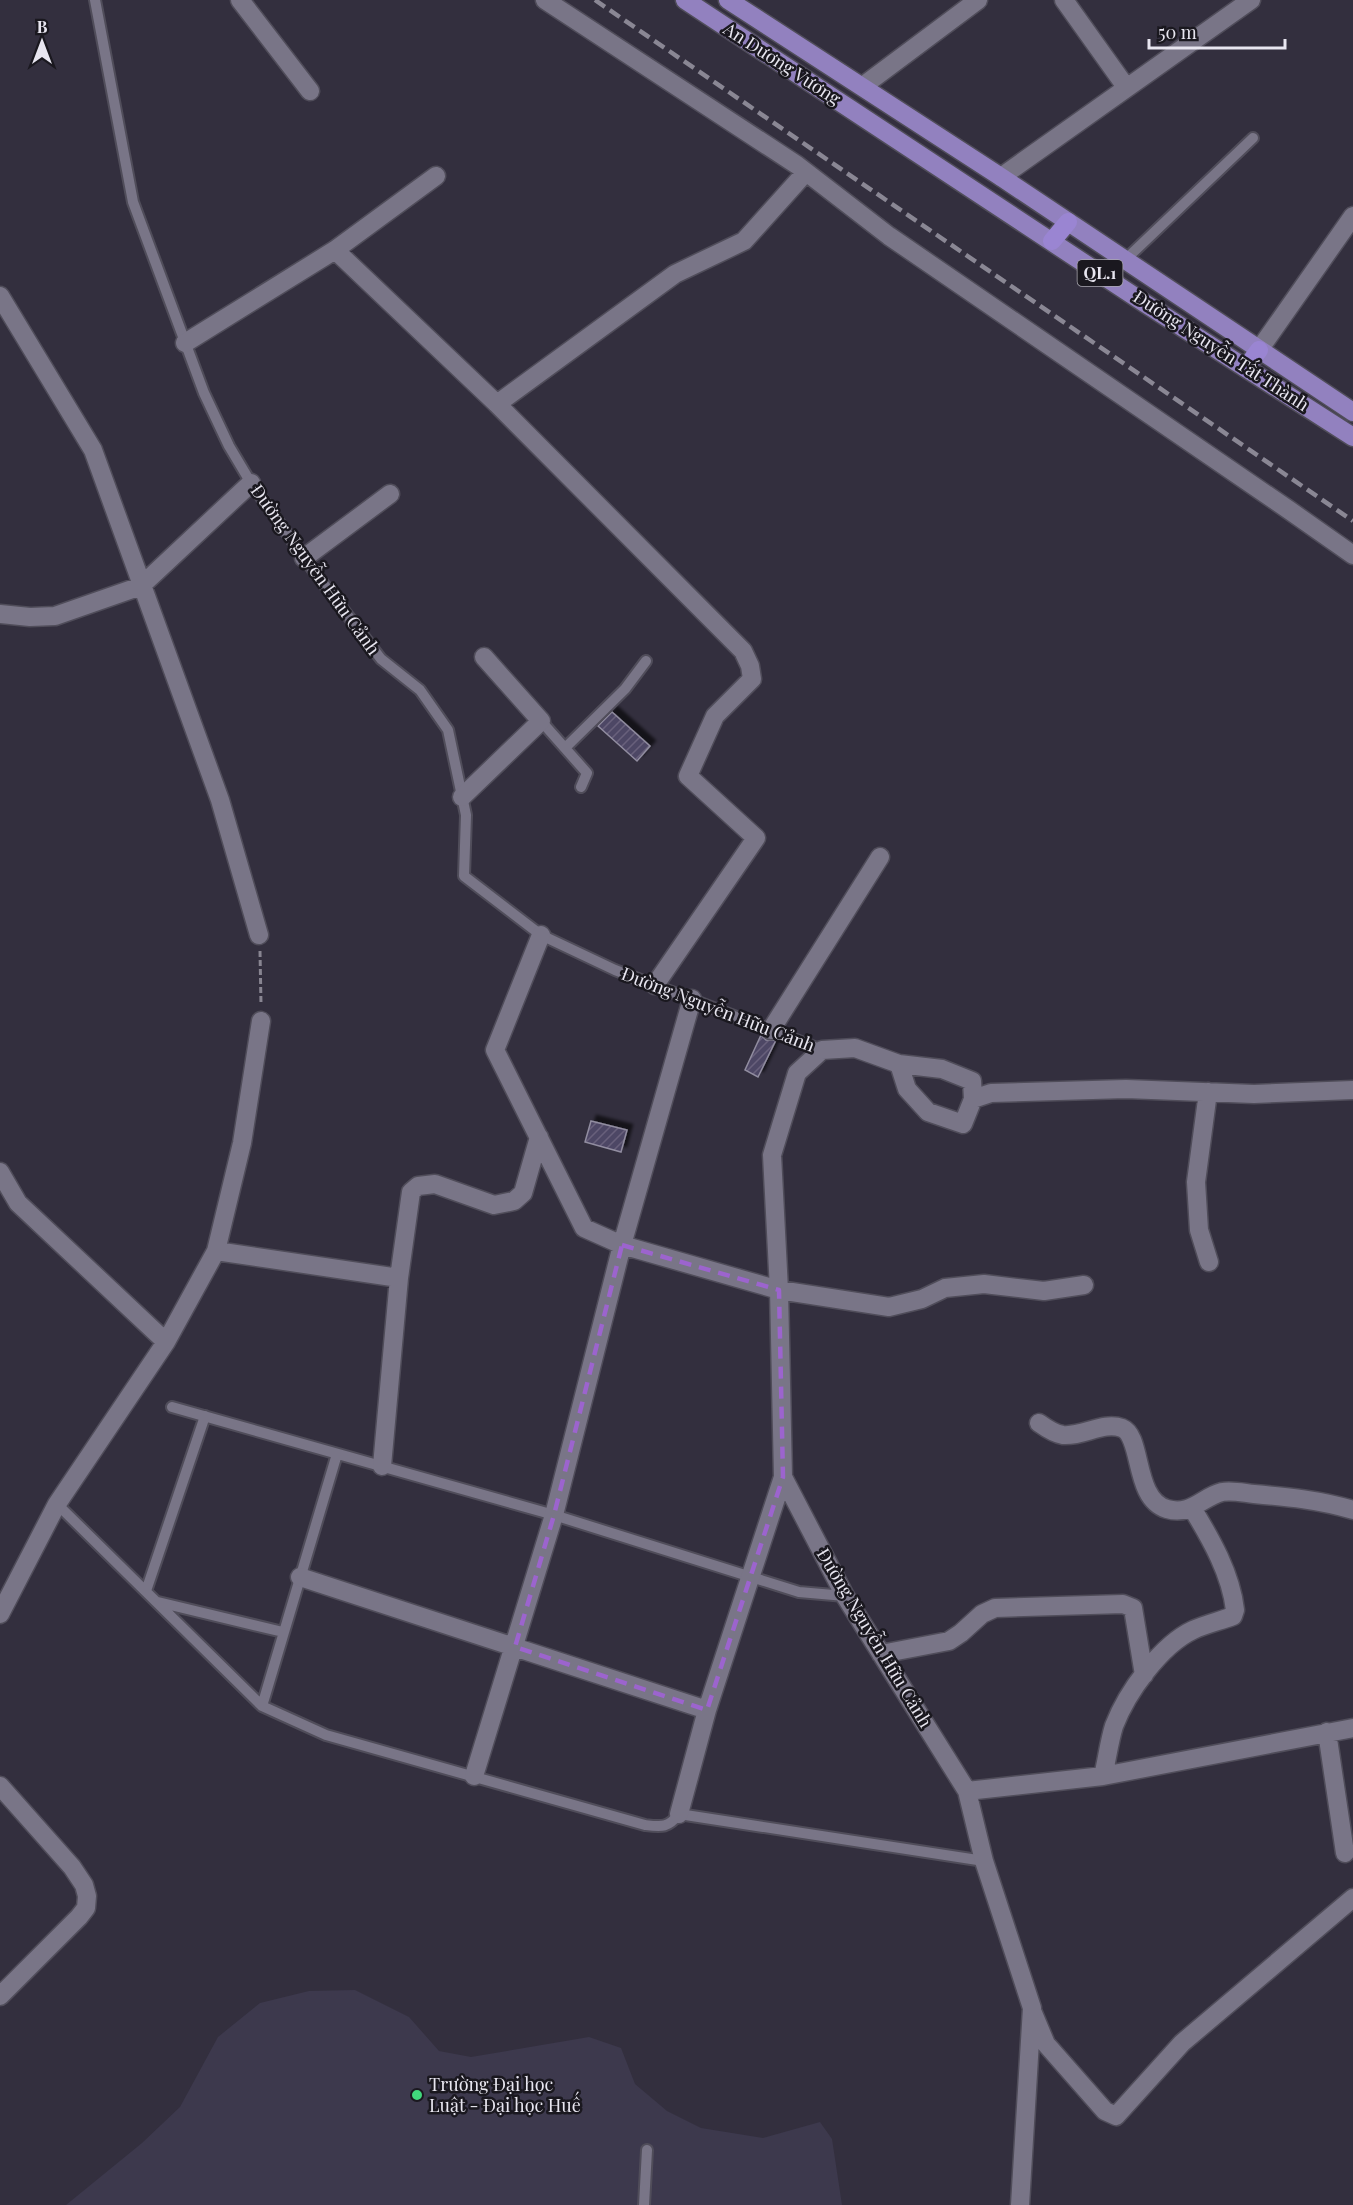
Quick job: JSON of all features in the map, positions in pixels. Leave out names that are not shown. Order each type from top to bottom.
[{"type":"highway","points":[[1052,241],[1068,222]]},
{"type":"highway","points":[[1246,368],[1259,350]]},
{"type":"main road","name":"An Dương Vương","points":[[685,0],[849,107]]},
{"type":"main road","name":"An Dương Vương","points":[[728,0],[863,86]]},
{"type":"main road","name":"Đường Nguyễn Tất Thành","points":[[863,86],[1353,412]]},
{"type":"main road","name":"Đường Nguyễn Tất Thành","points":[[849,107],[1353,436]]},
{"type":"street","points":[[240,0],[310,91]]},
{"type":"street","points":[[545,0],[806,172],[889,236],[1353,555]]},
{"type":"street","points":[[863,86],[978,0]]},
{"type":"street","points":[[1064,0],[1126,87]]},
{"type":"street","points":[[1001,177],[1251,0]]},
{"type":"street","points":[[497,404],[675,274],[744,241],[806,172]]},
{"type":"street","points":[[185,343],[335,250],[436,176]]},
{"type":"street","points":[[1259,350],[1353,216]]},
{"type":"street","points":[[335,250],[497,404],[743,651],[750,666],[752,679],[715,716],[688,776],[756,838],[655,985]]},
{"type":"street","points":[[0,296],[93,450],[220,800],[259,935]]},
{"type":"street","points":[[0,614],[30,618],[55,616],[141,586],[251,483]]},
{"type":"street","points":[[304,558],[390,494]]},
{"type":"street","points":[[462,797],[541,721],[484,657]]},
{"type":"street","points":[[771,1030],[880,857]]},
{"type":"street","points":[[541,935],[495,1050],[584,1228],[622,1245],[778,1290],[889,1307],[922,1299],[945,1288],[984,1284],[1044,1291],[1084,1285]]},
{"type":"street","points":[[474,1776],[554,1515],[622,1245],[692,999]]},
{"type":"street","points":[[0,1614],[57,1504],[166,1342],[216,1251],[242,1143],[261,1021]]},
{"type":"street","points":[[822,1050],[855,1048],[899,1064],[942,1069],[972,1081],[973,1099],[963,1124],[928,1112],[907,1089],[899,1064]]},
{"type":"street","name":"Đường Nguyễn Hữu Cảnh","points":[[822,1050],[797,1073],[772,1155],[783,1477],[845,1596],[968,1791],[984,1861],[1032,2008],[1020,2205]]},
{"type":"street","points":[[973,1099],[991,1093],[1126,1089],[1254,1094],[1353,1089]]},
{"type":"street","points":[[1208,1092],[1196,1182],[1199,1230],[1209,1262]]},
{"type":"street","points":[[382,1466],[399,1278],[411,1192],[418,1186],[435,1184],[494,1205],[514,1201],[523,1193],[539,1137]]},
{"type":"street","points":[[0,1172],[18,1203],[166,1342]]},
{"type":"street","points":[[216,1251],[399,1278]]},
{"type":"street","points":[[1039,1424],[1061,1435],[1073,1435],[1105,1426],[1126,1431],[1134,1447],[1143,1483],[1156,1504],[1167,1509],[1192,1508],[1222,1492],[1240,1492],[1308,1498],[1353,1510]]},
{"type":"street","points":[[679,1814],[707,1710],[783,1477]]},
{"type":"street","points":[[1103,1776],[1114,1726],[1144,1675],[1169,1646],[1192,1630],[1233,1616],[1235,1610],[1225,1571],[1207,1532],[1192,1508]]},
{"type":"street","points":[[300,1577],[707,1710]]},
{"type":"street","points":[[880,1654],[949,1641],[982,1614],[995,1608],[1123,1604],[1132,1608],[1144,1675]]},
{"type":"street","points":[[968,1791],[1103,1776],[1353,1728]]},
{"type":"street","points":[[1327,1732],[1345,1853]]},
{"type":"street","points":[[0,1786],[72,1867],[84,1885],[87,1896],[86,1908],[80,1917],[0,1996]]},
{"type":"street","points":[[1032,2008],[1046,2044],[1106,2111],[1116,2116],[1182,2043],[1353,1898]]},
{"type":"lane","name":"Đường Nguyễn Hữu Cảnh","points":[[96,0],[133,202],[204,393],[229,446],[251,483],[304,558],[381,659],[420,690],[448,730],[466,815],[464,876],[541,935],[615,970],[822,1050]]},
{"type":"lane","points":[[1125,260],[1253,138]]},
{"type":"lane","points":[[565,748],[625,689],[646,661]]},
{"type":"lane","points":[[541,721],[587,773],[581,787]]},
{"type":"lane","points":[[172,1407],[554,1515],[799,1592],[845,1596]]},
{"type":"lane","points":[[146,1591],[205,1416]]},
{"type":"lane","points":[[262,1706],[337,1454]]},
{"type":"lane","points":[[57,1504],[262,1706],[326,1735],[645,1825],[660,1827],[672,1823],[679,1814],[984,1861]]},
{"type":"lane","points":[[158,1602],[283,1632]]},
{"type":"lane","points":[[645,2205],[647,2150]]},
{"type":"path","points":[[259,935],[262,980],[261,1021]]},
{"type":"highlighted area","points":[[622,1245],[779,1290],[783,1477],[707,1710],[515,1647],[554,1515]]},
{"type":"shaded area","name":"Trường Đại học Luật - Đại học Huế","points":[[355,1990],[409,2017],[439,2051],[471,2057],[589,2037],[621,2048],[635,2084],[667,2111],[701,2128],[763,2138],[820,2122],[832,2139],[842,2205],[66,2205],[142,2143],[180,2107],[218,2037],[260,2003],[309,1991]]},
{"type":"building","points":[[612,712],[650,746],[637,761],[598,726]]},
{"type":"building","points":[[761,1035],[766,1040],[776,1040],[758,1077],[745,1070]]},
{"type":"building","points":[[591,1121],[627,1130],[621,1152],[585,1142]]},
{"type":"railway","points":[[595,0],[1353,521]]},
{"type":"place","name":"Trường Đại học Luật - Đại học Huế","points":[[417,2095]]}]
